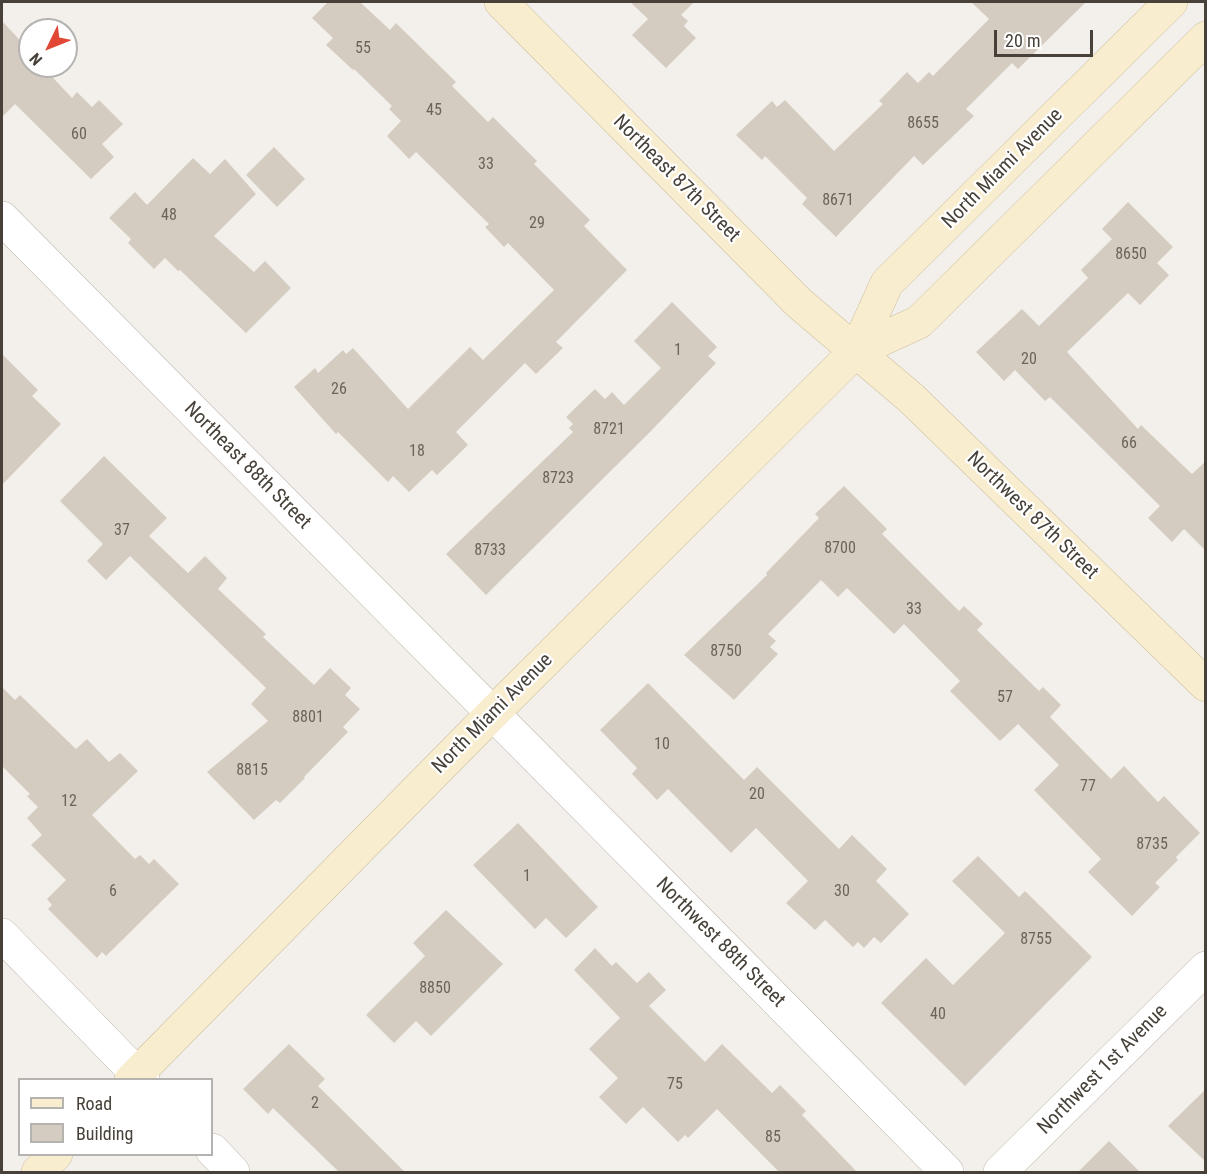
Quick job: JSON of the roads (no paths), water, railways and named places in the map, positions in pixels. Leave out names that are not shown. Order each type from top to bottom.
[{"type":"main road","name":"North Miami Avenue","points":[[856,351],[887,283],[1171,2]]},
{"type":"main road","name":"Northeast 87th Street","points":[[516,6],[799,303],[856,351]]},
{"type":"main road","name":"North Miami Avenue","points":[[137,1078],[492,714],[856,351],[919,322],[1206,38]]},
{"type":"main road","name":"Northwest 87th Street","points":[[856,351],[911,398],[1206,685]]},
{"type":"main road","points":[[38,1173],[55,1156]]},
{"type":"street","name":"Northeast 88th Street","points":[[2,218],[492,714]]},
{"type":"street","name":"Northwest 88th Street","points":[[492,714],[947,1173]]},
{"type":"street","points":[[2,935],[137,1078]]},
{"type":"street","name":"Northwest 1st Avenue","points":[[1000,1173],[1206,968]]},
{"type":"street","points":[[213,1151],[233,1173]]}]
